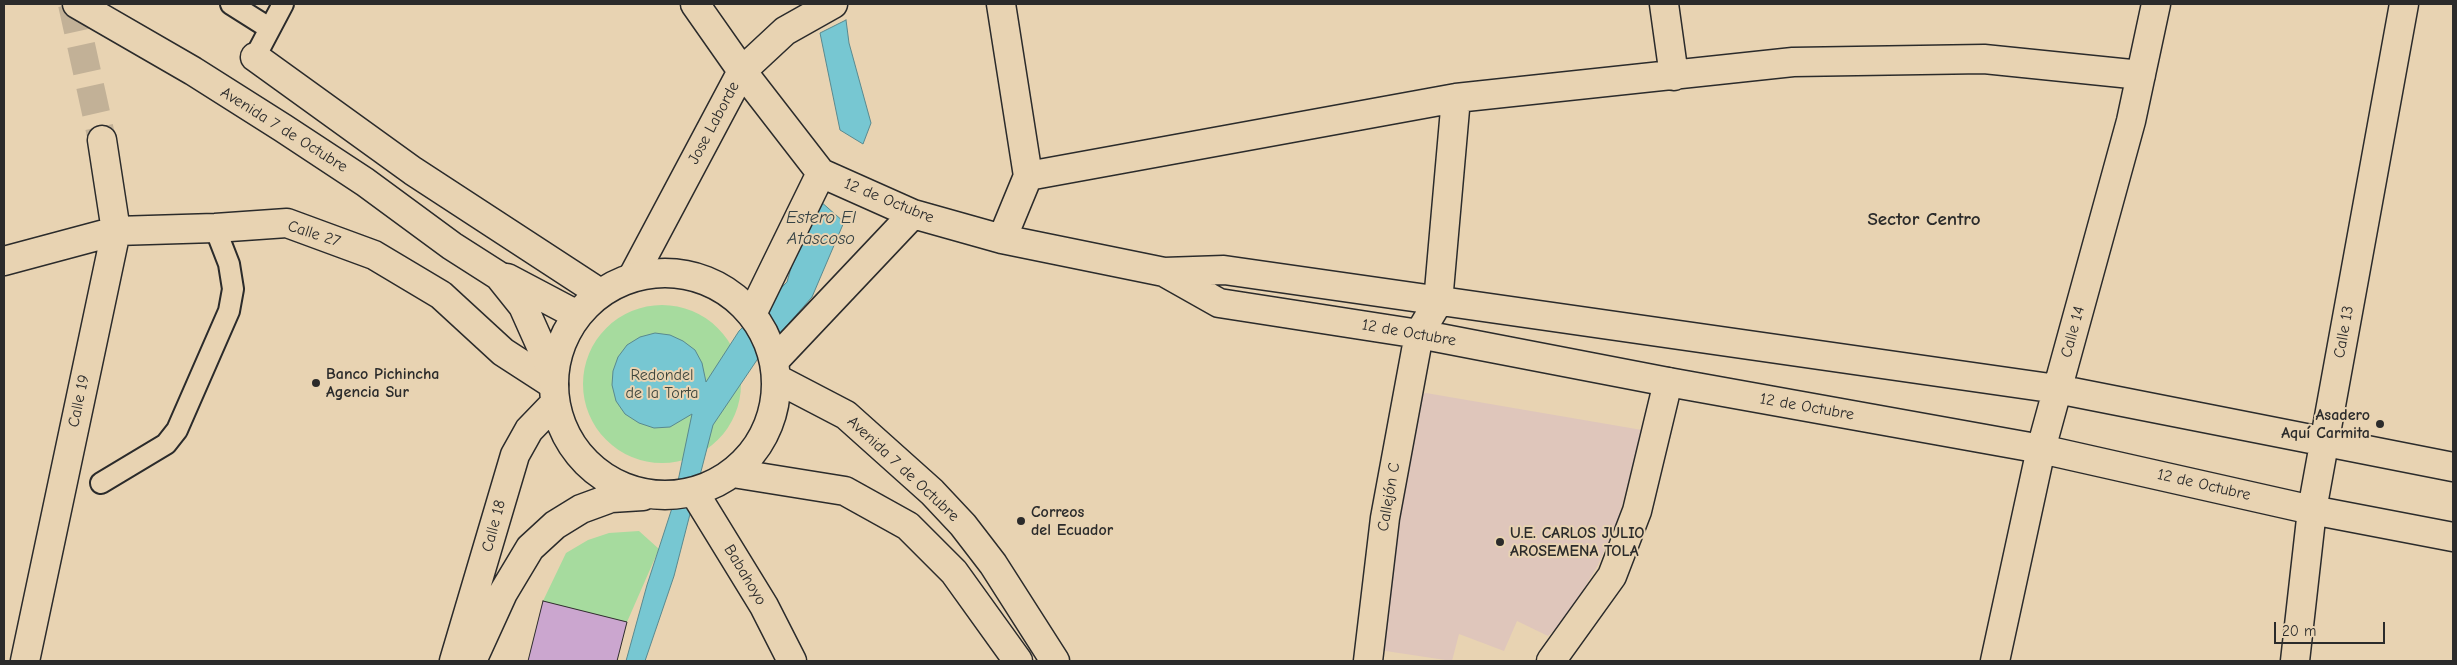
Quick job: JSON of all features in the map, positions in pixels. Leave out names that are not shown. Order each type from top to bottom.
[{"type":"street","name":"Avenida 7 de Octubre","points":[[77,4],[193,71],[365,182],[499,276],[523,306],[554,386]]},
{"type":"street","name":"12 de Octubre","points":[[695,4],[742,71],[821,174],[914,214],[1002,239],[1164,272],[1224,270],[2057,389],[2453,466]]},
{"type":"street","name":"Jose Laborde","points":[[633,276],[742,71],[785,30],[833,4]]},
{"type":"street","points":[[1001,4],[1028,176],[1002,239]]},
{"type":"street","points":[[1664,4],[1674,76]]},
{"type":"street","name":"Calle 14","points":[[1995,661],[2041,449],[2131,121],[2156,4]]},
{"type":"street","name":"Calle 13","points":[[2295,661],[2312,510],[2404,4]]},
{"type":"street","points":[[255,57],[413,171],[600,292]]},
{"type":"street","points":[[1028,176],[1456,98],[1793,62],[1984,59],[2141,75]]},
{"type":"street","points":[[1419,334],[1438,302],[1456,98]]},
{"type":"street","name":"Calle 19","points":[[25,661],[116,231],[102,140]]},
{"type":"street","points":[[752,314],[821,174]]},
{"type":"street","points":[[776,370],[914,214]]},
{"type":"street","name":"Calle 27","points":[[4,261],[116,231],[215,228],[287,223],[374,255],[441,295],[503,352],[554,386]]},
{"type":"street","name":"Avenida 7 de Octubre","points":[[484,266],[577,315]]},
{"type":"street","points":[[472,661],[503,592],[530,548],[555,525],[581,509],[611,498],[655,496],[694,492],[734,473],[758,447],[773,414],[776,370],[769,341],[752,314],[729,292],[700,277],[668,271],[633,276],[600,292],[577,315],[561,343],[554,386],[568,437],[590,466],[620,486],[655,496]]},
{"type":"street","name":"12 de Octubre","points":[[1164,272],[1219,303],[1419,334],[1668,382],[2041,449],[2312,510],[2453,537]]},
{"type":"street","name":"Callejón C","points":[[1368,661],[1385,518],[1419,334]]},
{"type":"street","name":"Avenida 7 de Octubre","points":[[776,370],[846,415],[932,492],[963,525],[994,564],[1055,661]]},
{"type":"street","points":[[1551,661],[1612,576],[1637,511],[1668,382]]},
{"type":"street","name":"Calle 18","points":[[454,661],[515,455],[554,386]]},
{"type":"street","points":[[734,473],[845,491],[908,526],[954,572],[1018,661]]},
{"type":"street","name":"Babahoyo","points":[[694,492],[764,606],[792,661]]},
{"type":"lane","points":[[231,4],[270,28]]},
{"type":"lane","points":[[255,57],[283,4]]},
{"type":"lane","points":[[101,483],[166,444],[177,430],[229,311],[233,289],[229,264],[215,228]]},
{"type":"shaded area","name":"U.E. CARLOS JULIO AROSEMENA TOLA","points":[[1426,393],[1642,430],[1618,520],[1598,565],[1566,619],[1548,636],[1517,621],[1504,651],[1459,634],[1452,661],[1379,650],[1397,503],[1418,395]]},
{"type":"green space","name":"Redondel de la Torta","points":[[670,305],[685,308],[699,314],[718,328],[728,340],[738,361],[741,384],[738,407],[728,428],[718,440],[706,450],[685,460],[670,463],[654,463],[639,460],[618,450],[596,428],[584,399],[583,376],[586,361],[596,340],[618,318],[647,306]]},
{"type":"green space","points":[[639,531],[659,549],[627,622],[543,601],[566,553],[588,540],[609,533]]},
{"type":"water","points":[[846,20],[849,43],[871,123],[863,144],[840,130],[820,33]]},
{"type":"water","name":"Estero El Atascoso","points":[[812,194],[844,222],[812,297],[759,357],[713,425],[674,576],[645,661],[626,661],[647,585],[673,505],[692,414],[670,427],[654,428],[639,423],[625,414],[616,401],[612,385],[613,371],[618,357],[627,345],[640,337],[655,333],[670,335],[683,341],[695,350],[702,363],[706,382],[739,331],[787,282]]},
{"type":"building","points":[[543,601],[627,622],[617,661],[528,661]]},
{"type":"tunnel","points":[[72,4],[102,140]]},
{"type":"place","name":"Banco Pichincha Agencia Sur","points":[[316,383]]},
{"type":"place","name":"Asadero Aquí Carmita","points":[[2380,424]]},
{"type":"place","name":"Correos del Ecuador","points":[[1021,521]]},
{"type":"place","name":"U.E. CARLOS JULIO AROSEMENA TOLA","points":[[1500,542]]},
{"type":"district","name":"Sector Centro","points":[[1924,220]]}]
